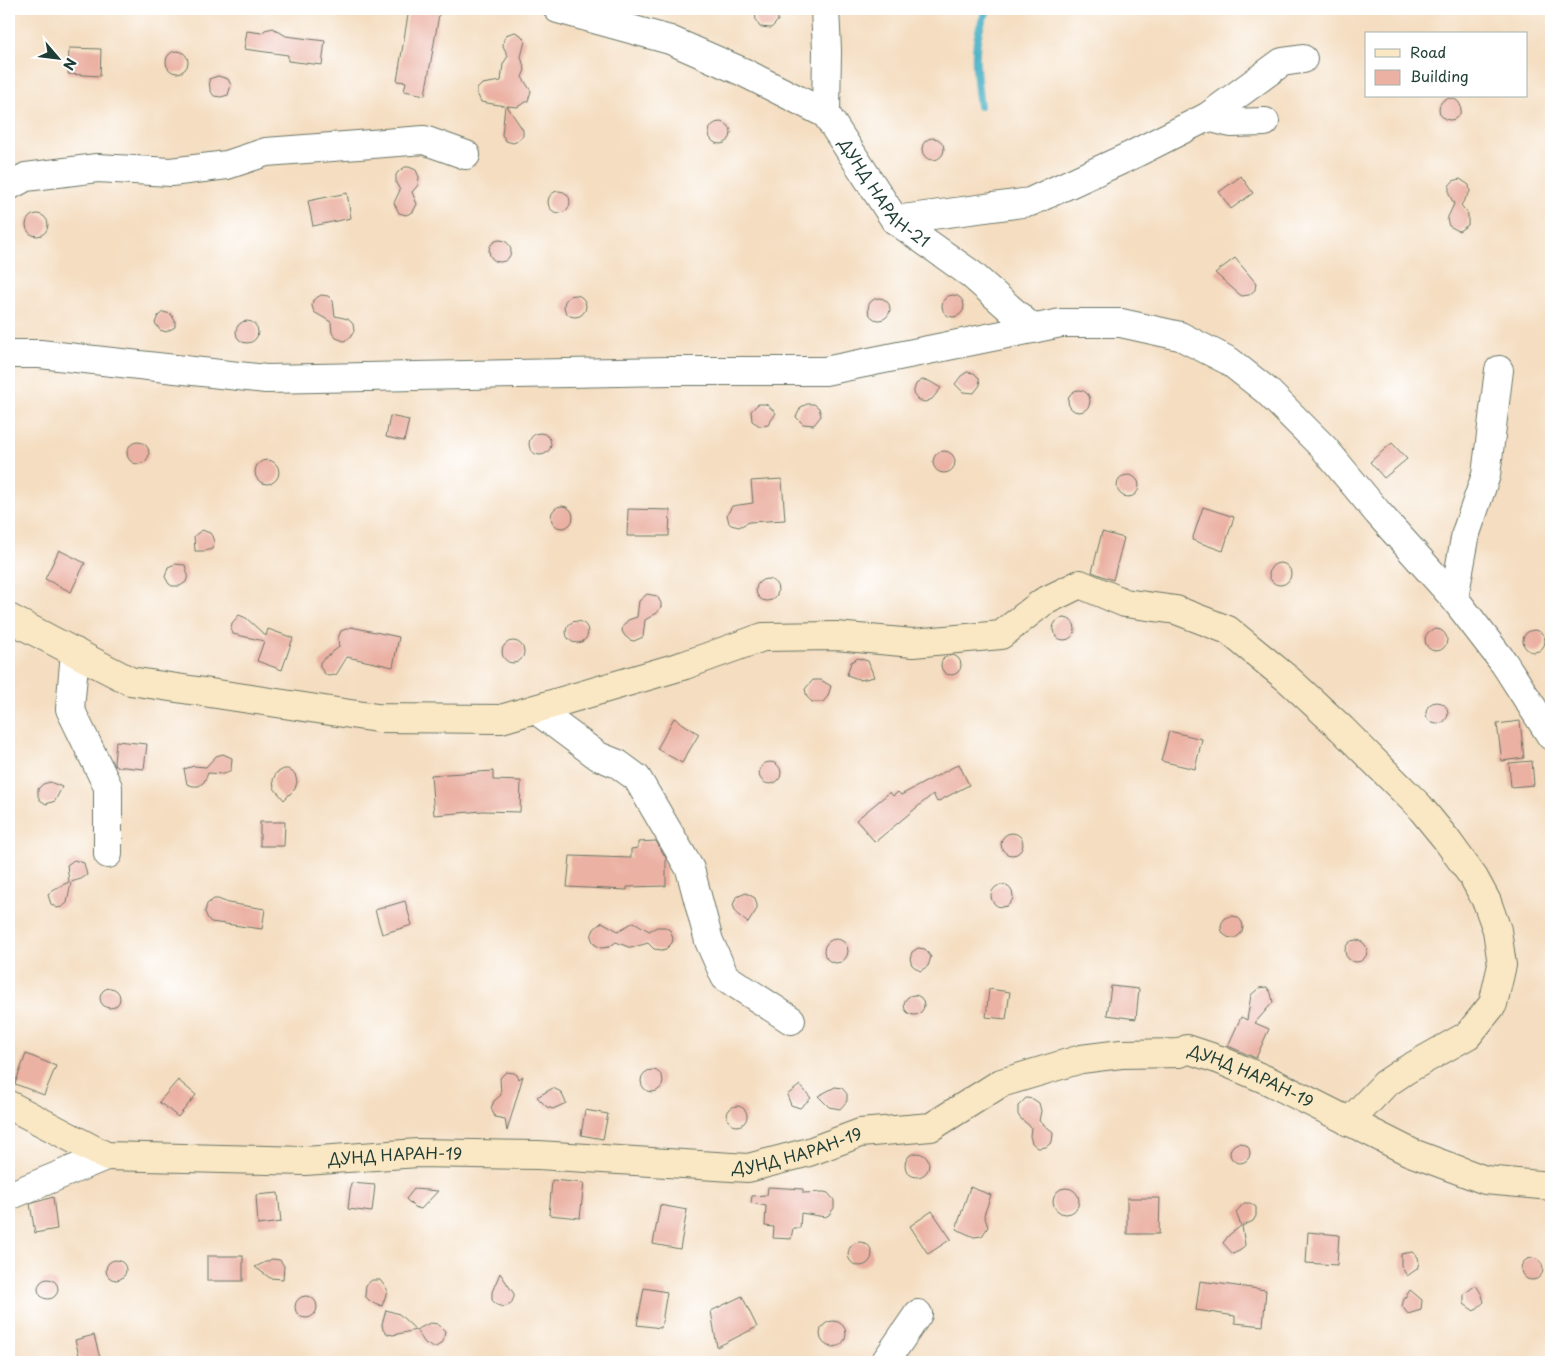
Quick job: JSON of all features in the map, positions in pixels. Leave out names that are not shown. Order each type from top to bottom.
[{"type":"street","points":[[558,9],[670,40],[743,72],[826,114],[827,50],[825,9]]},
{"type":"street","points":[[895,220],[1030,202],[1130,156],[1207,117],[1282,62],[1303,59]]},
{"type":"street","name":"ДУНД НАРАН-21","points":[[826,114],[895,220],[971,274],[1033,329]]},
{"type":"street","points":[[1207,117],[1231,123],[1265,122]]},
{"type":"street","points":[[9,186],[26,177],[97,168],[171,172],[227,164],[266,152],[424,140],[466,155]]},
{"type":"street","points":[[9,354],[40,354],[266,379],[670,371],[825,371],[1061,324],[1121,322],[1180,336],[1230,361],[1267,391],[1324,448],[1378,513],[1454,598],[1504,663],[1551,736]]},
{"type":"street","points":[[1454,598],[1466,533],[1486,475],[1499,370]]},
{"type":"street","points":[[9,618],[130,682],[377,718],[501,719],[686,665],[763,637],[836,636],[913,643],[1001,635],[1043,602],[1080,584],[1125,603],[1176,610],[1228,630],[1289,680],[1342,729],[1418,806],[1446,838],[1474,878],[1487,902],[1497,930],[1502,966],[1493,1004],[1468,1035],[1385,1084],[1349,1122]]},
{"type":"street","points":[[74,652],[70,709],[108,787],[108,854]]},
{"type":"street","points":[[535,709],[598,756],[618,764],[637,778],[690,869],[709,941],[725,977],[791,1020]]},
{"type":"street","name":"ДУНД НАРАН-19","points":[[9,1105],[106,1156],[304,1161],[418,1153],[538,1155],[748,1168],[809,1152],[860,1133],[931,1127],[1002,1083],[1081,1060],[1121,1054],[1180,1053],[1187,1049],[1220,1060],[1269,1081],[1410,1152],[1484,1180],[1551,1186]]},
{"type":"street","points":[[9,1196],[106,1156]]},
{"type":"street","points":[[885,1362],[918,1314]]},
{"type":"building","points":[[409,9],[440,9],[425,95],[404,91],[406,82],[397,81]]},
{"type":"building","points":[[755,9],[776,9],[778,20],[771,28],[760,27],[756,21]]},
{"type":"building","points":[[273,28],[286,36],[325,41],[322,65],[288,61],[288,55],[244,49],[247,31],[262,33]]},
{"type":"building","points":[[515,32],[521,35],[525,41],[521,57],[525,70],[522,77],[531,91],[528,101],[517,107],[507,106],[523,130],[523,136],[513,143],[506,141],[502,135],[505,106],[481,102],[477,89],[482,84],[501,81],[503,64],[508,56],[503,46],[504,39],[508,34]]},
{"type":"building","points":[[69,48],[101,49],[100,76],[68,74]]},
{"type":"building","points":[[173,51],[181,51],[188,58],[188,66],[181,73],[173,73],[166,66],[166,58]]},
{"type":"building","points":[[218,76],[228,79],[231,85],[228,95],[214,96],[210,90],[209,79]]},
{"type":"building","points":[[1450,98],[1458,101],[1461,109],[1458,117],[1450,120],[1442,117],[1439,109],[1442,101]]},
{"type":"building","points":[[720,122],[730,129],[731,133],[724,143],[720,144],[710,137],[709,133],[716,123]]},
{"type":"building","points":[[933,138],[941,141],[944,149],[941,157],[933,160],[925,157],[922,149],[925,141]]},
{"type":"building","points":[[405,167],[416,170],[419,177],[418,185],[412,192],[417,204],[413,212],[406,215],[399,213],[394,203],[400,190],[396,183],[396,175]]},
{"type":"building","points":[[1241,176],[1253,193],[1231,209],[1219,192]]},
{"type":"building","points":[[1460,179],[1469,185],[1470,192],[1461,205],[1468,214],[1468,225],[1459,231],[1449,226],[1447,219],[1454,204],[1449,194],[1449,186],[1453,181]]},
{"type":"building","points":[[559,191],[567,194],[570,202],[567,210],[559,213],[551,210],[548,202],[551,194]]},
{"type":"building","points":[[347,193],[351,218],[313,226],[308,201]]},
{"type":"building","points":[[37,214],[45,217],[48,225],[45,233],[37,236],[29,233],[26,225],[29,217]]},
{"type":"building","points":[[500,240],[508,243],[511,251],[508,259],[500,262],[492,259],[489,251],[492,243]]},
{"type":"building","points":[[1235,258],[1256,283],[1255,290],[1249,295],[1242,296],[1215,273]]},
{"type":"building","points":[[321,295],[328,296],[333,301],[335,316],[348,319],[353,324],[354,331],[350,338],[344,341],[336,338],[332,333],[331,322],[314,312],[313,300]]},
{"type":"building","points":[[575,295],[583,298],[586,306],[583,314],[575,317],[567,314],[564,306],[567,298]]},
{"type":"building","points":[[953,295],[961,298],[964,306],[961,314],[953,317],[945,314],[942,306],[945,298]]},
{"type":"building","points":[[879,298],[887,301],[890,309],[887,317],[879,320],[871,317],[868,309],[871,301]]},
{"type":"building","points":[[163,312],[171,314],[175,321],[175,327],[166,332],[160,330],[155,323],[158,316]]},
{"type":"building","points":[[247,321],[255,324],[258,332],[255,340],[247,343],[239,340],[236,332],[239,324]]},
{"type":"building","points":[[967,372],[974,373],[979,378],[980,385],[974,393],[963,392],[955,384]]},
{"type":"building","points":[[922,380],[929,381],[941,388],[932,399],[925,402],[918,400],[913,394],[916,384]]},
{"type":"building","points":[[1079,390],[1087,393],[1090,401],[1087,409],[1079,412],[1071,409],[1068,401],[1071,393]]},
{"type":"building","points":[[758,404],[766,404],[776,413],[768,425],[760,426],[752,421],[751,411]]},
{"type":"building","points":[[807,404],[814,404],[819,408],[821,416],[814,425],[803,424],[796,417],[801,407]]},
{"type":"building","points":[[390,416],[409,420],[404,441],[386,437]]},
{"type":"building","points":[[540,433],[548,436],[551,444],[548,452],[540,455],[532,452],[529,444],[532,436]]},
{"type":"building","points":[[138,442],[148,449],[149,453],[142,463],[138,464],[128,457],[127,453],[134,443]]},
{"type":"building","points":[[1392,443],[1407,459],[1384,478],[1370,462]]},
{"type":"building","points":[[944,451],[952,454],[955,462],[952,470],[944,473],[936,470],[933,462],[936,454]]},
{"type":"building","points":[[267,460],[275,464],[279,472],[275,480],[267,484],[259,480],[255,472],[259,464]]},
{"type":"building","points":[[1128,475],[1136,478],[1139,486],[1136,494],[1128,497],[1120,494],[1117,486],[1120,478]]},
{"type":"building","points":[[782,479],[785,520],[749,522],[739,527],[729,523],[727,515],[732,506],[753,503],[751,481]]},
{"type":"building","points":[[562,506],[570,509],[573,517],[570,525],[562,528],[554,525],[551,517],[554,509]]},
{"type":"building","points":[[1203,507],[1234,517],[1223,551],[1192,540]]},
{"type":"building","points":[[628,509],[670,510],[669,536],[627,536]]},
{"type":"building","points":[[202,530],[210,533],[212,536],[214,542],[212,549],[195,551],[194,536]]},
{"type":"building","points":[[1102,532],[1124,538],[1113,580],[1092,572]]},
{"type":"building","points":[[59,550],[85,563],[71,592],[45,579]]},
{"type":"building","points":[[1280,563],[1288,566],[1291,574],[1288,582],[1280,585],[1272,582],[1269,574],[1272,566]]},
{"type":"building","points":[[175,564],[185,565],[188,575],[186,582],[180,586],[172,586],[165,577],[168,567]]},
{"type":"building","points":[[767,579],[775,582],[778,590],[775,598],[767,601],[759,598],[756,590],[759,582]]},
{"type":"building","points":[[647,594],[657,596],[661,607],[657,613],[645,620],[643,637],[634,641],[630,640],[622,631],[623,626],[628,620],[637,617],[639,601]]},
{"type":"building","points":[[239,615],[246,618],[266,636],[268,629],[293,638],[282,670],[257,661],[264,641],[233,634],[231,629],[232,623]]},
{"type":"building","points":[[1064,618],[1072,621],[1075,629],[1072,637],[1064,640],[1056,637],[1053,629],[1056,621]]},
{"type":"building","points":[[577,621],[585,624],[588,632],[585,640],[577,643],[569,640],[566,632],[569,624]]},
{"type":"building","points":[[351,627],[399,637],[393,667],[347,657],[336,675],[328,676],[324,673],[320,667],[320,662],[339,647],[338,638],[341,631]]},
{"type":"building","points":[[1436,629],[1444,632],[1447,640],[1444,648],[1436,651],[1428,648],[1425,640],[1428,632]]},
{"type":"building","points":[[1534,630],[1542,633],[1545,641],[1542,649],[1534,652],[1526,649],[1523,641],[1526,633]]},
{"type":"building","points":[[513,641],[521,644],[524,652],[521,660],[513,663],[505,660],[502,652],[505,644]]},
{"type":"building","points":[[951,655],[958,658],[961,665],[958,672],[951,675],[944,672],[941,665],[944,658]]},
{"type":"building","points":[[858,658],[868,661],[874,677],[861,680],[847,675],[851,662]]},
{"type":"building","points":[[813,680],[821,680],[831,686],[828,696],[823,702],[812,702],[807,697],[805,689]]},
{"type":"building","points":[[1437,702],[1445,705],[1448,713],[1445,721],[1437,724],[1429,721],[1426,713],[1429,705]]},
{"type":"building","points":[[674,718],[699,734],[682,763],[657,749]]},
{"type":"building","points":[[1520,721],[1524,758],[1502,761],[1497,724]]},
{"type":"building","points":[[1169,731],[1202,739],[1195,769],[1161,761]]},
{"type":"building","points":[[116,741],[147,744],[144,769],[115,766]]},
{"type":"building","points":[[223,754],[232,758],[231,770],[224,774],[208,773],[204,782],[199,786],[187,784],[184,769],[194,766],[206,767],[216,756]]},
{"type":"building","points":[[1532,761],[1534,785],[1511,787],[1509,763]]},
{"type":"building","points":[[770,762],[778,765],[781,773],[778,781],[770,784],[762,781],[759,773],[762,765]]},
{"type":"building","points":[[959,764],[969,785],[937,802],[933,794],[875,842],[856,820],[890,792],[893,796],[898,792],[901,795]]},
{"type":"building","points":[[288,769],[295,774],[297,782],[295,789],[284,800],[274,788],[273,780],[276,773]]},
{"type":"building","points":[[493,771],[493,780],[521,781],[520,812],[483,811],[434,815],[431,775]]},
{"type":"building","points":[[50,782],[62,787],[55,801],[46,804],[40,800],[38,789],[43,784]]},
{"type":"building","points":[[260,822],[285,822],[284,846],[260,846]]},
{"type":"building","points":[[1012,833],[1020,836],[1023,844],[1020,852],[1012,855],[1004,852],[1001,844],[1004,836]]},
{"type":"building","points":[[656,841],[666,858],[666,886],[627,887],[627,890],[567,887],[570,856],[631,858],[631,849],[638,848],[638,842]]},
{"type":"building","points":[[74,860],[84,863],[87,875],[71,882],[67,903],[57,908],[51,904],[48,895],[54,889],[69,882],[67,865]]},
{"type":"building","points":[[1002,885],[1010,888],[1013,896],[1010,904],[1002,907],[994,904],[991,896],[994,888]]},
{"type":"building","points":[[746,893],[755,898],[757,905],[757,909],[748,923],[736,913],[733,905],[736,897]]},
{"type":"building","points":[[214,899],[265,909],[262,929],[211,922],[205,912],[207,904]]},
{"type":"building","points":[[405,901],[412,925],[382,934],[375,910]]},
{"type":"building","points":[[1232,916],[1240,919],[1243,927],[1240,935],[1232,938],[1224,935],[1221,927],[1224,919]]},
{"type":"building","points":[[602,922],[618,931],[634,922],[649,931],[657,927],[665,927],[671,931],[672,943],[662,950],[654,949],[648,943],[631,948],[616,942],[609,947],[601,948],[594,944],[591,937],[594,929]]},
{"type":"building","points":[[836,939],[841,940],[847,946],[847,956],[841,962],[836,963],[831,962],[825,956],[824,951],[825,946],[831,940]]},
{"type":"building","points":[[1356,940],[1364,943],[1367,951],[1364,959],[1356,962],[1348,959],[1345,951],[1348,943]]},
{"type":"building","points":[[918,948],[925,949],[931,957],[928,966],[920,971],[912,965],[910,959],[912,952]]},
{"type":"building","points":[[1111,986],[1139,989],[1136,1019],[1107,1015]]},
{"type":"building","points":[[1267,987],[1273,1002],[1255,1023],[1269,1029],[1256,1058],[1228,1046],[1241,1017],[1247,1020],[1251,995],[1259,988]]},
{"type":"building","points":[[110,988],[117,991],[120,998],[117,1005],[110,1008],[103,1005],[100,998],[103,991]]},
{"type":"building","points":[[989,989],[1010,992],[1006,1019],[986,1017]]},
{"type":"building","points":[[910,995],[918,995],[924,1001],[924,1009],[918,1015],[910,1015],[904,1009],[904,1001]]},
{"type":"building","points":[[26,1054],[56,1066],[44,1095],[15,1084]]},
{"type":"building","points":[[652,1070],[660,1073],[663,1081],[660,1089],[652,1092],[644,1089],[641,1081],[644,1073]]},
{"type":"building","points":[[506,1072],[514,1073],[519,1079],[523,1076],[507,1131],[505,1119],[495,1117],[491,1108],[494,1101],[501,1095],[500,1078]]},
{"type":"building","points":[[178,1080],[196,1095],[178,1117],[159,1102]]},
{"type":"building","points":[[800,1085],[811,1098],[800,1108],[791,1105],[787,1095]]},
{"type":"building","points":[[835,1087],[842,1088],[847,1094],[847,1101],[840,1109],[829,1107],[818,1096]]},
{"type":"building","points":[[553,1088],[561,1092],[566,1103],[553,1109],[547,1107],[537,1097]]},
{"type":"building","points":[[1026,1098],[1033,1099],[1039,1103],[1041,1111],[1039,1121],[1052,1131],[1052,1142],[1046,1147],[1038,1148],[1032,1143],[1030,1136],[1031,1127],[1018,1114],[1018,1106]]},
{"type":"building","points":[[737,1106],[744,1109],[747,1116],[744,1123],[737,1126],[730,1123],[727,1116],[730,1109]]},
{"type":"building","points":[[585,1110],[608,1114],[603,1139],[581,1135]]},
{"type":"building","points":[[1240,1143],[1247,1146],[1250,1153],[1247,1160],[1240,1163],[1233,1160],[1230,1153],[1233,1146]]},
{"type":"building","points":[[917,1153],[926,1156],[929,1165],[926,1174],[917,1177],[908,1174],[905,1165],[908,1156]]},
{"type":"building","points":[[552,1180],[584,1183],[580,1218],[549,1215]]},
{"type":"building","points":[[351,1183],[375,1185],[372,1212],[348,1209]]},
{"type":"building","points":[[768,1187],[803,1189],[803,1193],[828,1193],[834,1200],[834,1208],[825,1217],[801,1213],[800,1228],[793,1228],[791,1239],[773,1238],[774,1227],[765,1226],[766,1206],[751,1203],[752,1196],[767,1195]]},
{"type":"building","points":[[970,1187],[991,1195],[984,1215],[988,1227],[982,1236],[974,1237],[956,1229]]},
{"type":"building","points":[[1066,1188],[1075,1192],[1079,1201],[1075,1210],[1066,1214],[1057,1210],[1053,1201],[1057,1192]]},
{"type":"building","points":[[414,1189],[438,1191],[421,1209],[414,1207],[406,1199]]},
{"type":"building","points":[[278,1193],[281,1222],[258,1225],[256,1195]]},
{"type":"building","points":[[53,1197],[57,1229],[35,1233],[30,1204]]},
{"type":"building","points":[[1127,1198],[1160,1198],[1159,1234],[1127,1234]]},
{"type":"building","points":[[1244,1203],[1250,1203],[1256,1207],[1256,1216],[1253,1221],[1242,1226],[1245,1245],[1241,1250],[1233,1254],[1223,1243],[1229,1235],[1241,1226],[1236,1212]]},
{"type":"building","points":[[660,1205],[687,1210],[680,1249],[653,1244]]},
{"type":"building","points":[[932,1211],[951,1239],[928,1254],[910,1226]]},
{"type":"building","points":[[1308,1232],[1339,1235],[1337,1265],[1306,1263]]},
{"type":"building","points":[[860,1242],[869,1245],[872,1254],[869,1263],[860,1266],[851,1263],[848,1254],[851,1245]]},
{"type":"building","points":[[1412,1252],[1418,1257],[1419,1263],[1417,1269],[1407,1276],[1401,1266],[1401,1254]]},
{"type":"building","points":[[207,1256],[243,1256],[243,1281],[207,1281]]},
{"type":"building","points":[[1532,1258],[1540,1261],[1543,1269],[1540,1277],[1532,1280],[1524,1277],[1521,1269],[1524,1261]]},
{"type":"building","points":[[272,1259],[280,1260],[284,1266],[283,1279],[270,1278],[255,1267]]},
{"type":"building","points":[[116,1260],[123,1263],[126,1270],[123,1277],[116,1280],[109,1277],[106,1270],[109,1263]]},
{"type":"building","points":[[500,1273],[514,1294],[511,1304],[504,1307],[497,1305],[492,1300],[492,1292]]},
{"type":"building","points":[[48,1279],[55,1282],[58,1289],[55,1296],[48,1299],[41,1296],[38,1289],[41,1282]]},
{"type":"building","points":[[372,1280],[380,1280],[387,1289],[382,1306],[370,1301],[365,1296],[366,1285]]},
{"type":"building","points":[[1200,1281],[1266,1290],[1263,1326],[1235,1323],[1235,1316],[1196,1310]]},
{"type":"building","points":[[1476,1285],[1484,1302],[1474,1311],[1464,1304],[1464,1294]]},
{"type":"building","points":[[644,1288],[667,1292],[661,1328],[637,1325]]},
{"type":"building","points":[[1410,1290],[1422,1300],[1421,1310],[1408,1314],[1402,1306]]},
{"type":"building","points":[[306,1296],[314,1299],[317,1307],[314,1315],[306,1318],[298,1315],[295,1307],[298,1299]]},
{"type":"building","points":[[742,1296],[757,1327],[717,1347],[711,1311]]},
{"type":"building","points":[[386,1310],[399,1314],[416,1330],[393,1335],[388,1334],[383,1330],[382,1324]]},
{"type":"building","points":[[833,1321],[842,1325],[846,1334],[842,1343],[833,1347],[824,1343],[820,1334],[824,1325]]},
{"type":"building","points":[[430,1323],[438,1324],[445,1331],[443,1342],[436,1347],[425,1343],[416,1330]]},
{"type":"building","points":[[94,1335],[101,1362],[81,1362],[75,1340]]},
{"type":"waterway","points":[[980,106],[976,56],[982,20],[988,9]]}]
